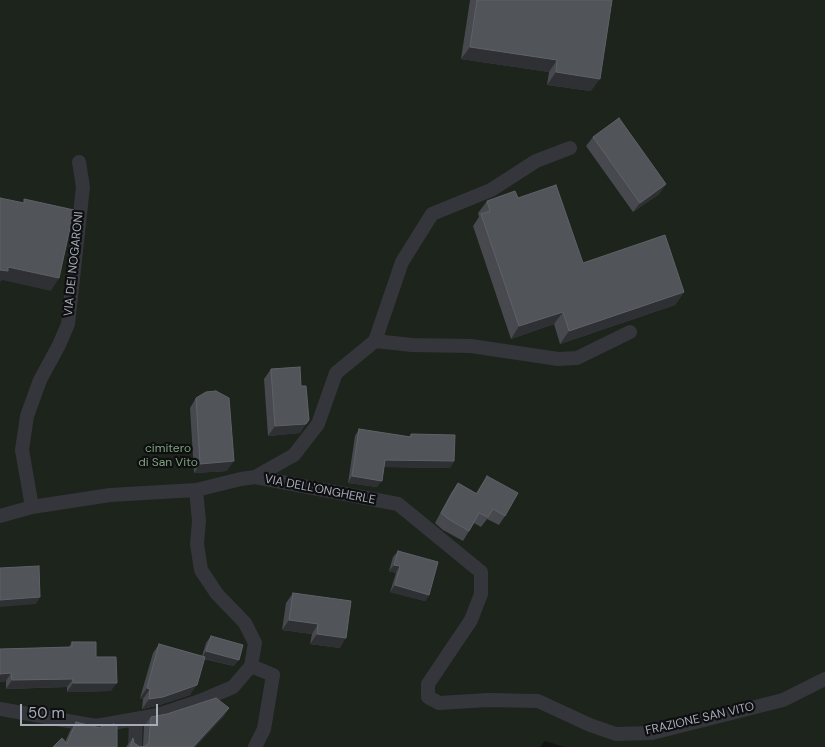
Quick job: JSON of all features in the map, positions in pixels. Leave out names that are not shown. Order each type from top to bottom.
[{"type":"street","points":[[255,477],[294,455],[318,424],[336,373],[375,341],[402,262],[432,214],[491,190],[536,161],[570,148]]},
{"type":"street","name":"VIA DEI NOGARONI","points":[[32,507],[22,450],[27,416],[40,380],[59,346],[68,324],[83,187],[79,162]]},
{"type":"street","points":[[375,341],[412,345],[471,346],[568,359],[577,358],[630,332]]},
{"type":"street","name":"VIA DELL'ONGHERLE","points":[[0,516],[32,507],[110,495],[196,490],[255,477],[398,504],[481,572],[481,594],[471,620],[428,684],[428,696]]},
{"type":"street","points":[[0,710],[96,726],[158,715],[200,701],[233,687],[252,666],[255,643],[245,623],[217,594],[200,570],[197,544],[199,521],[196,490]]},
{"type":"street","points":[[252,666],[273,675],[264,729],[255,747]]},
{"type":"street","name":"FRAZIONE SAN VITO","points":[[428,696],[439,703],[488,700],[538,701],[590,725],[616,734],[652,733],[783,700],[825,679]]},
{"type":"street","points":[[135,747],[136,719]]},
{"type":"green space","name":"cimitero di San Vito","points":[[0,0],[825,0],[825,747],[564,747],[545,741],[540,747],[0,747]]},
{"type":"building","points":[[477,0],[612,0],[600,79],[556,72],[557,60],[470,47]]},
{"type":"building","points":[[619,118],[666,184],[640,203],[593,137]]},
{"type":"building","points":[[556,185],[583,263],[665,235],[684,292],[569,331],[563,312],[519,326],[481,214],[490,211],[487,201],[515,191],[518,198]]},
{"type":"building","points":[[0,198],[24,203],[24,199],[74,210],[59,278],[8,267],[8,271],[0,270]]},
{"type":"building","points":[[300,367],[301,386],[306,386],[309,420],[306,424],[275,426],[271,369]]},
{"type":"building","points":[[216,391],[229,398],[234,461],[200,464],[196,398],[206,392]]},
{"type":"building","points":[[359,429],[411,437],[411,434],[455,435],[454,461],[385,460],[382,481],[352,476]]},
{"type":"building","points":[[487,476],[518,493],[505,516],[493,509],[488,517],[479,513],[469,531],[441,513],[458,483],[477,494]]},
{"type":"building","points":[[398,551],[438,562],[429,595],[395,585],[400,566],[394,565]]},
{"type":"building","points":[[39,566],[40,597],[0,600],[0,568]]},
{"type":"building","points":[[293,593],[351,601],[346,638],[317,634],[318,624],[289,620]]},
{"type":"building","points":[[211,636],[243,645],[239,660],[206,651]]},
{"type":"building","points":[[72,642],[96,642],[96,657],[116,657],[117,683],[73,683],[73,679],[12,680],[11,673],[0,674],[0,649],[72,647]]},
{"type":"building","points":[[159,644],[205,657],[197,685],[163,697],[149,699],[150,689],[147,688]]},
{"type":"building","points":[[216,698],[229,708],[193,747],[140,747],[146,746],[149,742],[151,717],[167,714]]},
{"type":"building","points":[[76,722],[100,728],[102,726],[117,725],[117,747],[53,747],[62,738],[67,744]]},
{"type":"building","points":[[133,738],[134,743],[140,747],[130,747]]}]
